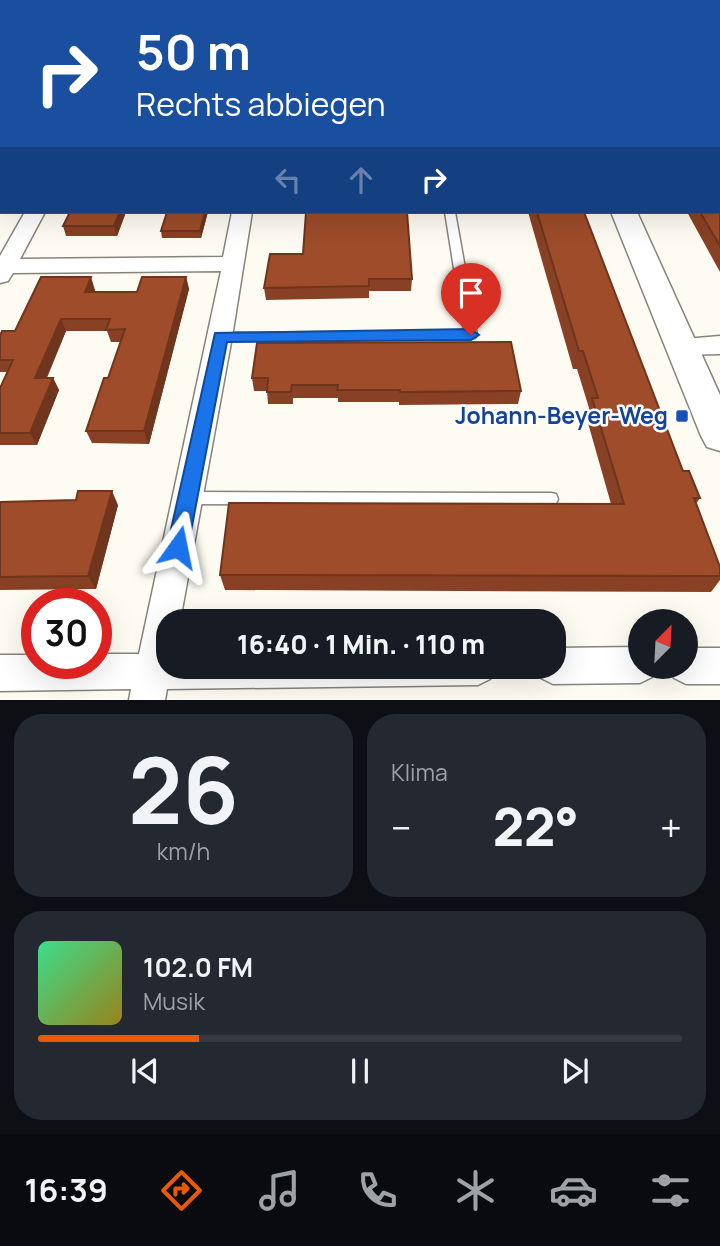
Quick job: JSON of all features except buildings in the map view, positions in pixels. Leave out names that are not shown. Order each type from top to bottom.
[{"type":"street","points":[[2,269],[34,214]]},
{"type":"street","points":[[149,686],[220,337],[242,214]]},
{"type":"street","points":[[625,214],[720,436]]},
{"type":"street","points":[[2,269],[232,264]]},
{"type":"street","points":[[682,346],[720,345]]},
{"type":"street","points":[[566,666],[628,665]]},
{"type":"street","points":[[698,666],[720,666]]},
{"type":"street","points":[[0,673],[149,686],[270,679]]},
{"type":"lane","points":[[220,337],[471,335],[450,214]]},
{"type":"lane","points":[[188,498],[551,499]]},
{"type":"place","name":"Johann-Beyer-Weg","points":[[682,416]]},
{"type":"route","points":[[178,547],[220,337],[471,335]]}]
